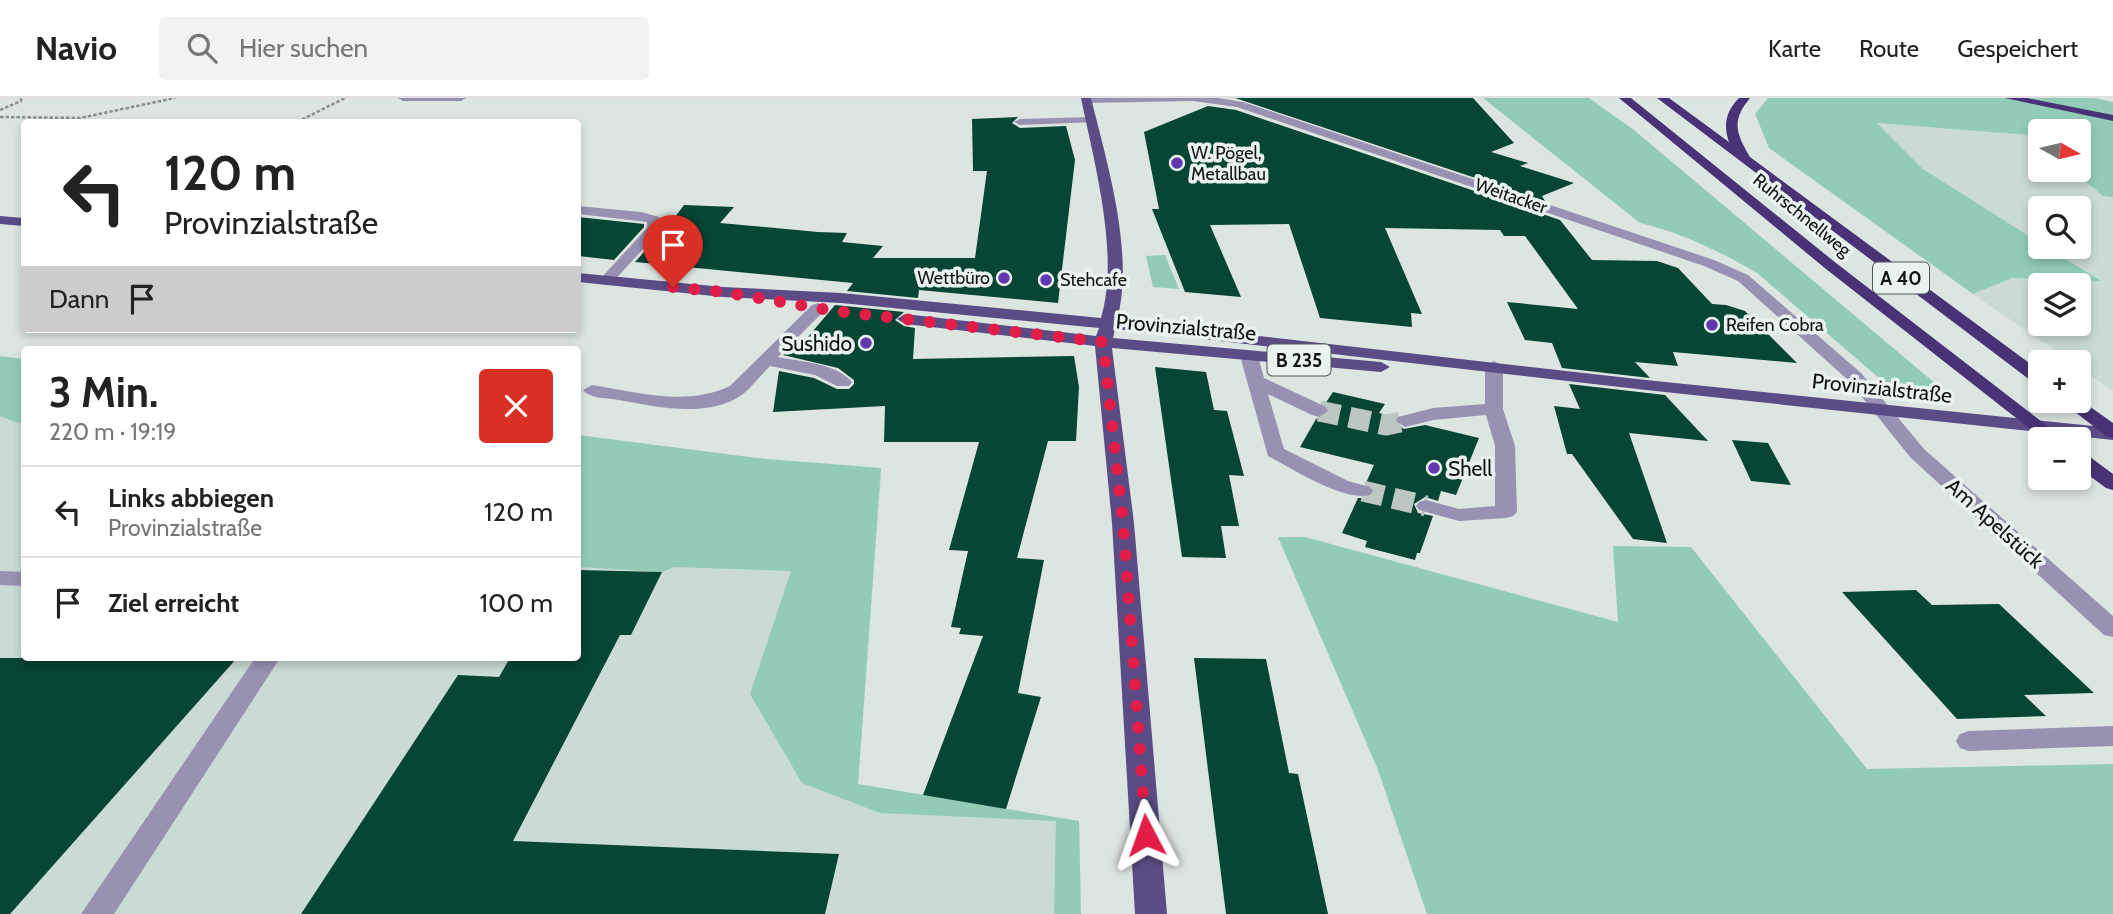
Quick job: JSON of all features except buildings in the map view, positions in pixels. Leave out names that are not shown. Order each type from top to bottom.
[{"type":"highway","points":[[1611,98],[1657,125]]},
{"type":"highway","name":"Ruhrschnellweg","points":[[1624,98],[1821,258],[2039,427]]},
{"type":"highway","name":"Ruhrschnellweg","points":[[1662,98],[2028,370]]},
{"type":"highway","points":[[1745,98],[1734,109],[1730,132],[1740,153],[1763,175]]},
{"type":"highway","points":[[2010,98],[2113,118]]},
{"type":"highway","points":[[2086,413],[2113,433]]},
{"type":"highway","points":[[2091,467],[2113,484]]},
{"type":"main road","points":[[1086,99],[1111,207],[1115,299],[1107,333],[1151,914]]},
{"type":"main road","points":[[0,220],[21,222]]},
{"type":"main road","name":"Provinzialstraße","points":[[581,278],[723,292],[841,298],[1107,333],[1249,356],[1494,371]]},
{"type":"main road","name":"Provinzialstraße","points":[[723,292],[818,308],[1646,385],[1945,418],[2113,433]]},
{"type":"street","points":[[403,98],[461,98]]},
{"type":"street","name":"Weitacker","points":[[1086,99],[1193,98],[1240,104],[1709,263],[1743,278],[1855,377],[1885,411]]},
{"type":"street","points":[[1020,122],[1092,120]]},
{"type":"street","points":[[581,210],[641,216],[654,220],[654,229],[607,280]]},
{"type":"street","points":[[592,390],[691,404],[720,400],[736,390],[818,308]]},
{"type":"street","points":[[1249,356],[1275,452],[1341,485],[1363,491]]},
{"type":"street","points":[[766,360],[821,371],[843,382]]},
{"type":"street","points":[[1426,506],[1459,514],[1506,512],[1505,446],[1494,409],[1494,371]]},
{"type":"street","points":[[1256,381],[1319,411]]},
{"type":"street","points":[[1405,421],[1433,414],[1494,409]]},
{"type":"street","name":"Am Apelstück","points":[[1885,411],[1917,453],[2113,629]]},
{"type":"street","points":[[0,578],[21,579]]},
{"type":"street","points":[[97,914],[266,661]]},
{"type":"street","points":[[1969,741],[2113,736]]},
{"type":"path","points":[[0,110],[22,101],[21,98]]},
{"type":"path","points":[[0,117],[80,118],[175,98]]},
{"type":"path","points":[[302,119],[345,98]]},
{"type":"shaded area","points":[[1876,122],[2028,135],[2028,182],[2086,182],[2103,196],[2113,197],[2113,391],[2091,375],[2091,350],[2055,350],[2034,336],[2091,336],[2091,280],[2099,280],[2066,259],[2091,259],[2091,196],[2028,196],[2028,235],[1923,169]]},
{"type":"shaded area","points":[[2012,278],[2028,278],[2028,332],[1973,294]]},
{"type":"shaded area","points":[[0,359],[21,362],[21,661],[581,661],[581,435],[881,475],[858,784],[1079,821],[1080,914],[0,914]]},
{"type":"green space","points":[[1483,98],[1589,98],[1634,130],[1955,400],[1927,397],[1886,384],[1757,273],[1700,244],[1640,223]]},
{"type":"green space","points":[[1768,98],[2094,98],[2113,102],[2113,197],[2103,196],[2086,182],[2091,182],[2091,119],[2028,119],[2028,135],[1877,123],[1923,169],[2028,235],[2028,259],[2066,259],[2088,273],[2028,273],[2028,279],[2012,278],[1973,294],[1769,148],[1755,114]]},
{"type":"green space","points":[[1165,255],[1179,289],[1153,287],[1146,256]]},
{"type":"green space","points":[[0,356],[21,359],[21,424],[0,416]]},
{"type":"green space","points":[[581,435],[757,458],[881,468],[858,784],[1079,821],[1081,914],[1054,914],[1056,821],[880,813],[802,783],[750,694],[791,571],[674,567],[662,572],[581,567]]},
{"type":"green space","points":[[1278,537],[1305,537],[1618,622],[1613,546],[1691,547],[1867,769],[2113,764],[2113,914],[1427,914],[1378,770]]},
{"type":"tunnel","points":[[1319,411],[1386,425],[1405,421]]},
{"type":"tunnel","points":[[1363,491],[1426,506]]},
{"type":"place","name":"W. Pögel, Metallbau","points":[[1177,163]]},
{"type":"place","name":"Wettbüro","points":[[1004,278]]},
{"type":"place","name":"Stehcafe","points":[[1046,280]]},
{"type":"place","name":"Reifen Cobra","points":[[1712,325]]},
{"type":"place","name":"Sushido","points":[[866,343]]},
{"type":"place","name":"Shell","points":[[1434,468]]},
{"type":"route","points":[[673,287],[723,292],[835,311],[1103,342],[1123,523],[1146,835]]}]
